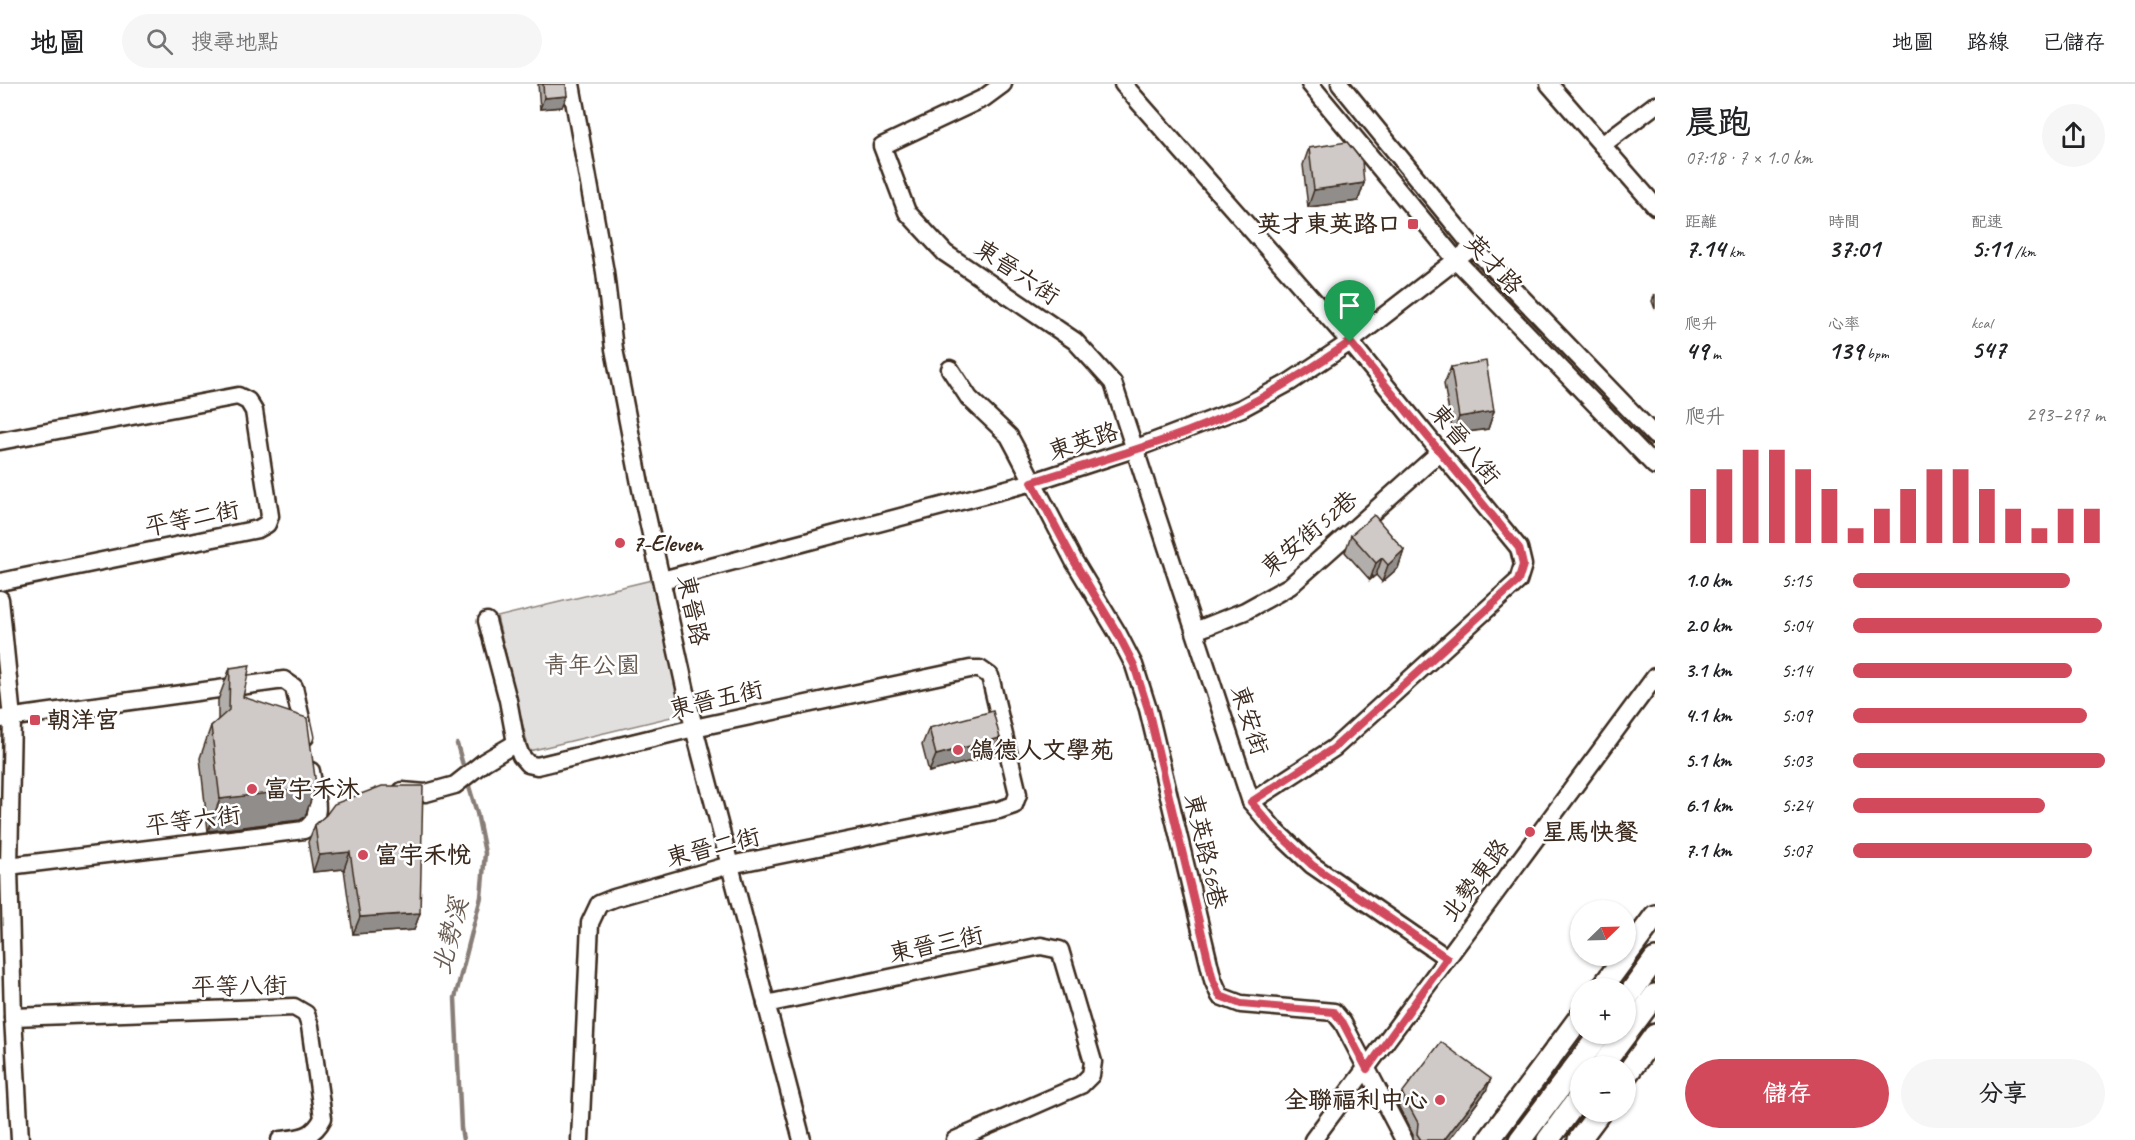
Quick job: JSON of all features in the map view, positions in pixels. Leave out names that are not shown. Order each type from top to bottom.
[{"type":"main road","points":[[1610,978],[1655,916]]},
{"type":"main road","points":[[1608,1056],[1645,995],[1655,959]]},
{"type":"main road","points":[[1490,1140],[1570,1031]]},
{"type":"main road","points":[[1636,1061],[1655,1035]]},
{"type":"main road","points":[[1520,1140],[1592,1044]]},
{"type":"main road","points":[[1548,1140],[1570,1110]]},
{"type":"main road","points":[[1579,1140],[1592,1122]]},
{"type":"street","name":"東晉路","points":[[571,84],[606,272],[614,349],[641,489],[694,728],[801,1140]]},
{"type":"street","name":"東晉六街","points":[[1003,84],[984,98],[882,146],[907,212],[945,253],[1075,341],[1113,384],[1134,449]]},
{"type":"street","name":"東晉八街","points":[[1123,84],[1350,342],[1519,548],[1523,565],[1518,581],[1334,748],[1251,802]]},
{"type":"street","name":"英才路","points":[[1310,84],[1456,261],[1655,466]]},
{"type":"street","name":"英才路","points":[[1340,84],[1473,247],[1655,435]]},
{"type":"street","points":[[1549,84],[1655,206]]},
{"type":"street","points":[[1602,145],[1655,105]]},
{"type":"street","name":"東英路","points":[[662,580],[1032,482],[1134,449],[1242,408],[1290,382],[1350,342],[1473,247]]},
{"type":"street","points":[[950,369],[969,398],[1008,436],[1032,482]]},
{"type":"street","name":"平等二街","points":[[0,441],[238,396],[248,401],[254,411],[270,516],[267,524],[258,530],[0,582]]},
{"type":"street","name":"東安街","points":[[1134,449],[1251,802],[1276,831],[1312,865],[1447,958]]},
{"type":"street","name":"東安街52巷","points":[[1195,631],[1245,611],[1290,586],[1440,452]]},
{"type":"street","name":"東英路56巷","points":[[1032,482],[1134,665],[1148,709],[1213,980],[1220,996],[1241,1004],[1334,1012],[1343,1023],[1404,1140]]},
{"type":"street","points":[[0,599],[6,719],[4,867],[13,1017],[7,1045],[20,1140]]},
{"type":"street","name":"東晉五街","points":[[487,621],[508,700],[516,743],[521,756],[528,764],[537,766],[694,728],[958,671],[980,669],[990,676],[1007,746]]},
{"type":"street","name":"北勢東路","points":[[1313,1140],[1655,677]]},
{"type":"street","name":"平等六街","points":[[4,867],[304,830],[313,824],[323,811],[298,699],[294,687],[284,680],[6,719]]},
{"type":"street","points":[[382,792],[391,790],[426,793],[455,785],[484,762],[516,743]]},
{"type":"street","name":"東晉二街","points":[[580,1140],[590,923],[599,904],[730,865],[1014,805],[1018,794],[1007,746]]},
{"type":"street","name":"東晉三街","points":[[766,1004],[1041,946],[1060,950],[1093,1062],[1091,1075],[1081,1085],[955,1140]]},
{"type":"street","points":[[1617,968],[1645,995]]},
{"type":"street","name":"平等八街","points":[[13,1017],[294,1007],[306,1014],[310,1026],[323,1118],[316,1130],[300,1138],[280,1140]]},
{"type":"green space","name":"青年公園","points":[[656,579],[688,713],[529,751],[497,617]]},
{"type":"building","points":[[543,84],[566,84],[567,96],[544,98]]},
{"type":"building","points":[[1347,142],[1362,161],[1364,183],[1314,190],[1309,148]]},
{"type":"building","points":[[1486,361],[1494,411],[1459,417],[1451,367]]},
{"type":"building","points":[[1374,515],[1404,550],[1388,565],[1382,558],[1376,563],[1351,535]]},
{"type":"building","points":[[250,665],[243,697],[307,718],[316,785],[312,788],[220,799],[211,726],[229,710],[230,668]]},
{"type":"building","points":[[993,711],[1000,738],[936,755],[929,728]]},
{"type":"building","name":"富宇禾悅","points":[[382,786],[423,786],[420,913],[360,917],[350,852],[319,855],[315,825],[334,804]]},
{"type":"building","name":"全聯福利中心","points":[[1441,1042],[1491,1079],[1444,1140],[1421,1140],[1417,1134],[1418,1123],[1402,1093]]},
{"type":"waterway","name":"北勢溪","points":[[457,744],[465,772]]},
{"type":"waterway","name":"北勢溪","points":[[463,1140],[455,998],[481,897],[485,853],[477,813],[467,780]]},
{"type":"place","name":"英才東英路口","points":[[1413,224]]},
{"type":"place","name":"7-Eleven","points":[[620,543]]},
{"type":"place","name":"朝洋宮","points":[[35,720]]},
{"type":"place","name":"鴿德人文學苑","points":[[958,750]]},
{"type":"place","name":"富宇禾沐","points":[[252,789]]},
{"type":"place","name":"星馬快餐","points":[[1530,832]]},
{"type":"place","name":"富宇禾悅","points":[[363,855]]},
{"type":"place","name":"全聯福利中心","points":[[1440,1100]]},
{"type":"route","points":[[1350,342],[1519,548],[1523,565],[1518,581],[1334,748],[1251,802],[1276,831],[1312,865],[1447,958],[1367,1069],[1343,1023],[1334,1012],[1241,1004],[1220,996],[1213,980],[1148,709],[1134,665],[1032,482],[1186,431],[1242,408],[1290,382],[1350,342]]}]
